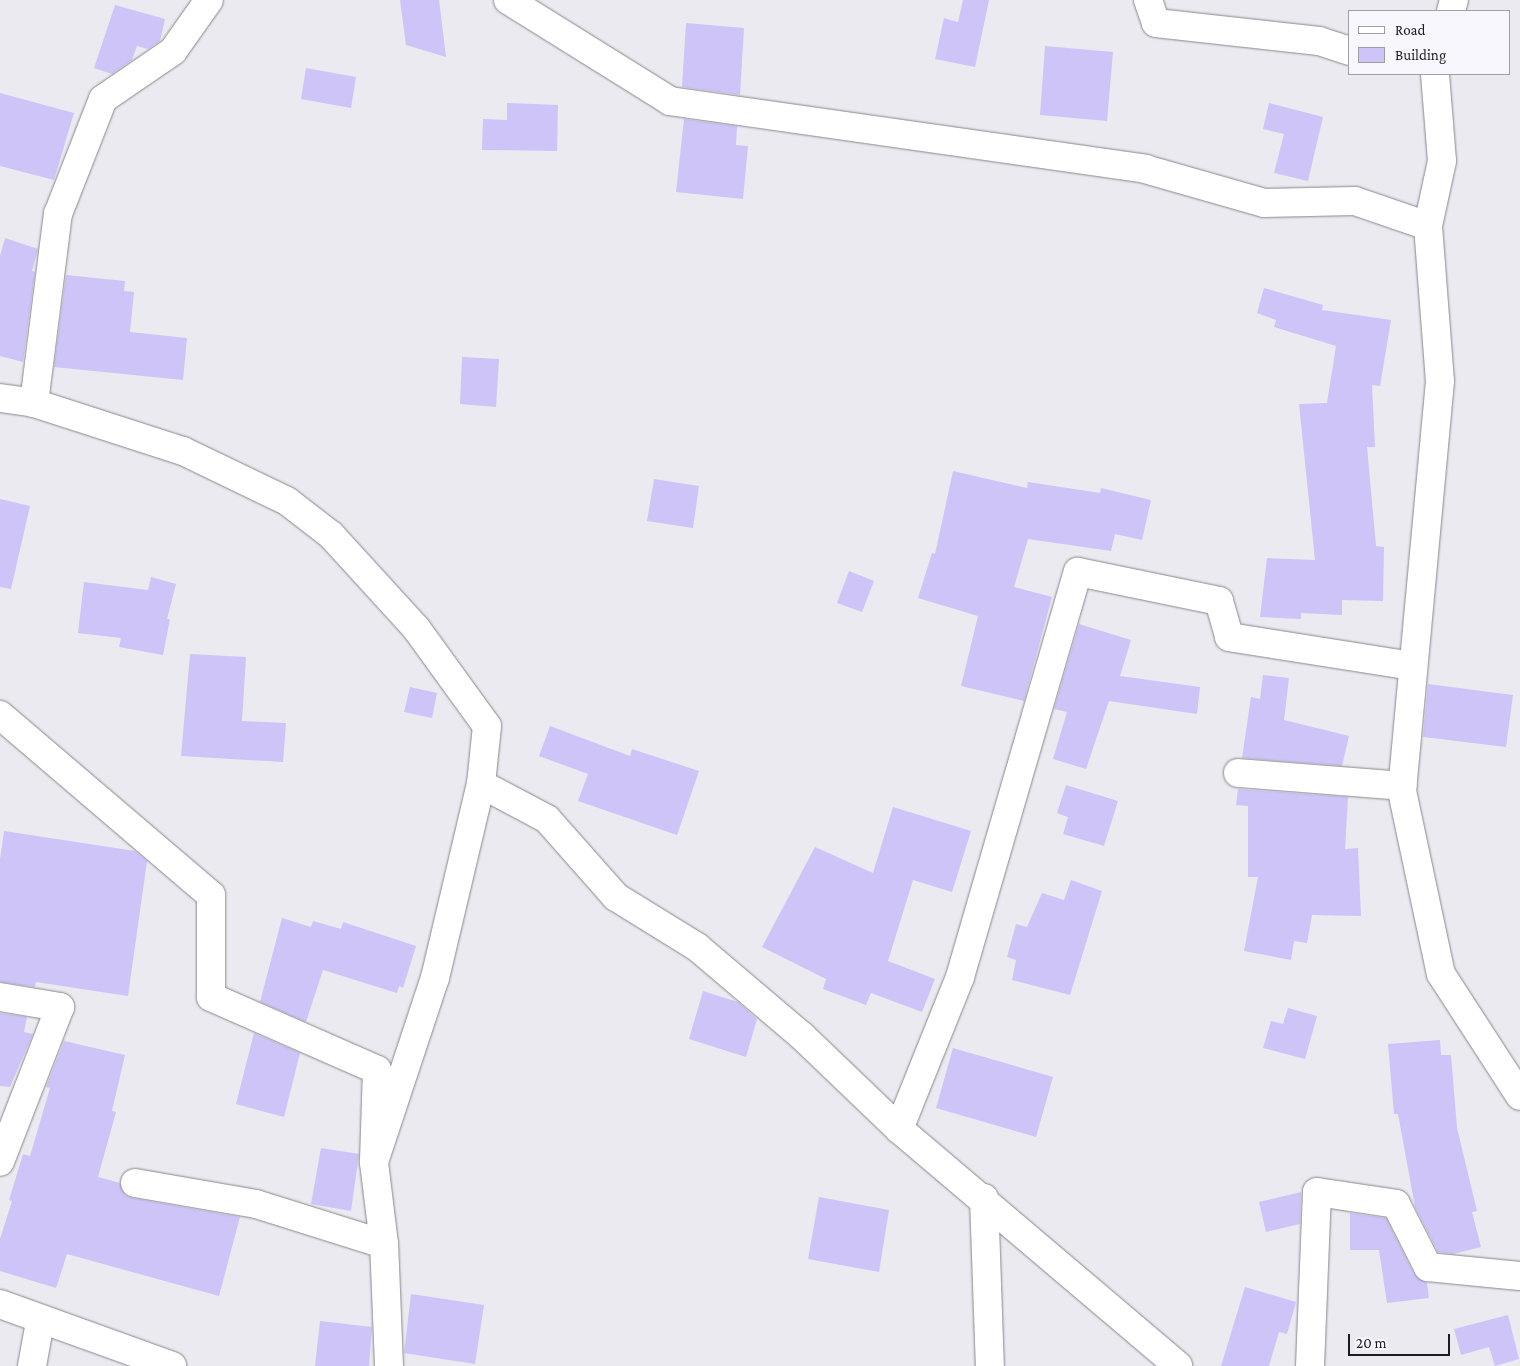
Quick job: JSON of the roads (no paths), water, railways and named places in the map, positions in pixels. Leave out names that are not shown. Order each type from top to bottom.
[{"type":"street","points":[[34,404],[58,214],[103,99],[173,51],[209,0]]},
{"type":"street","points":[[508,0],[670,101],[1146,169],[1264,203],[1355,201],[1428,226]]},
{"type":"street","points":[[1148,0],[1156,23],[1319,41],[1348,52]]},
{"type":"street","points":[[1428,76],[1442,160],[1428,226],[1440,381],[1402,786],[1441,974],[1520,1096]]},
{"type":"street","points":[[0,398],[34,404],[183,451],[287,501],[331,535],[416,628],[487,726],[481,784],[435,978],[374,1162]]},
{"type":"street","points":[[899,1129],[960,977],[1078,572],[1218,601],[1229,637],[1414,666]]},
{"type":"street","points":[[0,715],[211,895],[211,997],[377,1070],[374,1162],[384,1244],[388,1366]]},
{"type":"street","points":[[1238,773],[1402,786]]},
{"type":"street","points":[[481,784],[547,819],[616,897],[697,947],[802,1036],[899,1129],[984,1198],[1178,1366]]},
{"type":"street","points":[[0,997],[60,1007],[0,1162]]},
{"type":"street","points":[[135,1182],[256,1204],[384,1244]]},
{"type":"street","points":[[1310,1366],[1317,1192],[1396,1204],[1428,1266],[1520,1276]]},
{"type":"street","points":[[984,1198],[990,1366]]},
{"type":"street","points":[[0,1304],[40,1322],[172,1366]]},
{"type":"street","points":[[32,1366],[40,1322]]}]
